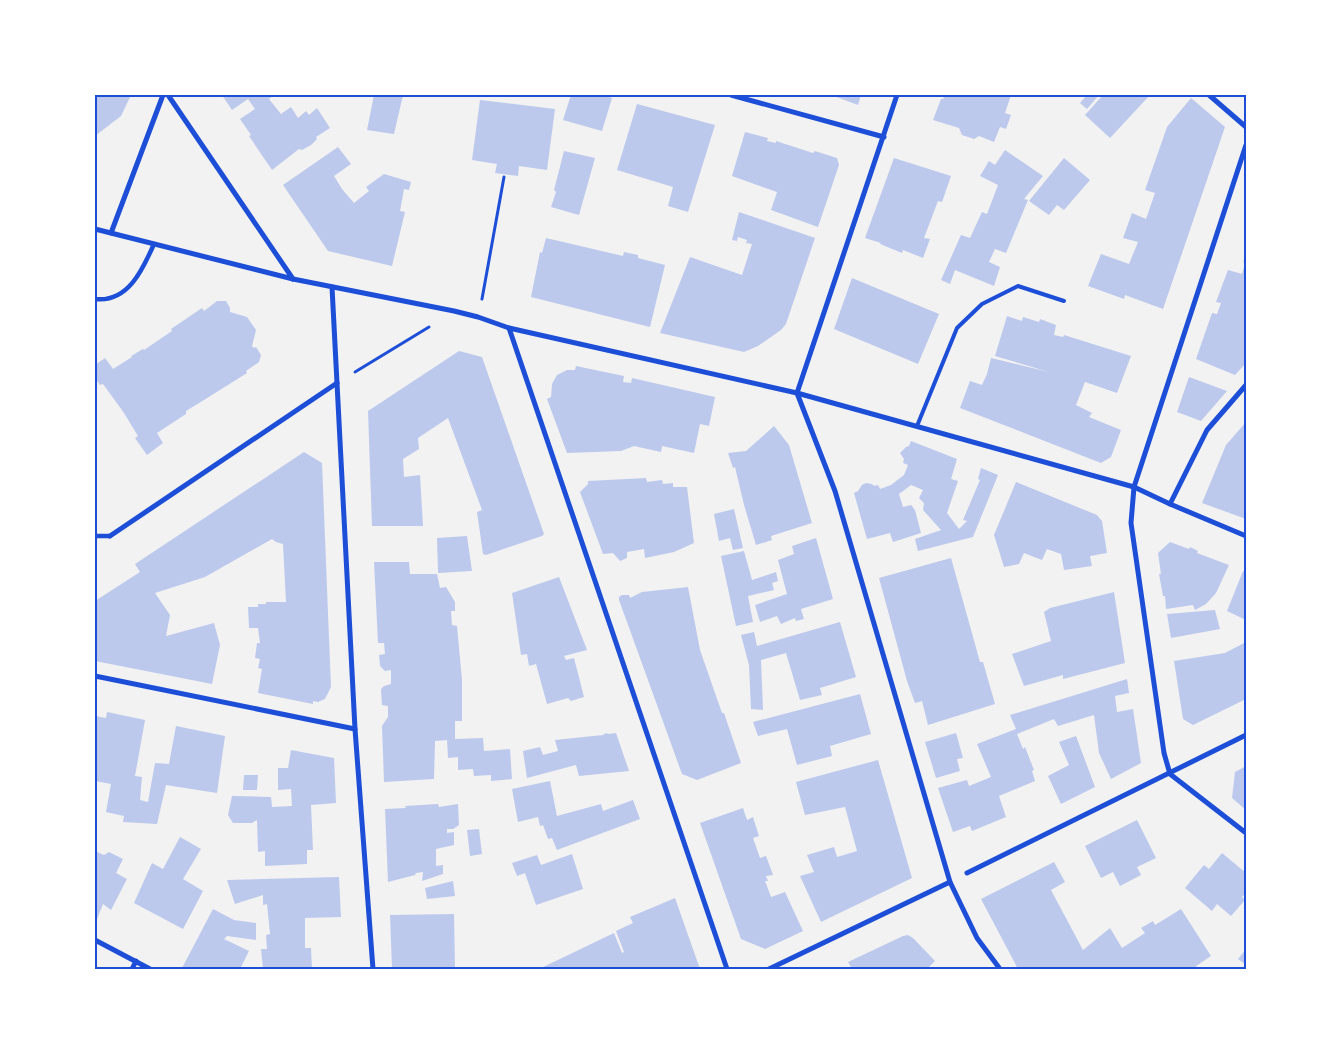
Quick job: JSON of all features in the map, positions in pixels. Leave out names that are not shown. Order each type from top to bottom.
[{"type":"street","points":[[111,233],[163,95]]},
{"type":"street","points":[[168,95],[293,279]]},
{"type":"street","points":[[731,95],[884,136]]},
{"type":"street","points":[[897,95],[797,392],[835,491],[950,882],[977,938],[1000,969]]},
{"type":"street","points":[[1209,95],[1246,127]]},
{"type":"street","points":[[1246,145],[1134,487],[1131,522],[1164,753],[1170,774],[1246,832]]},
{"type":"street","points":[[95,229],[293,279],[478,317],[509,328],[797,392],[1134,487],[1246,536]]},
{"type":"street","points":[[95,299],[105,300],[124,291],[140,274],[154,244]]},
{"type":"street","points":[[332,287],[355,729],[373,969]]},
{"type":"street","points":[[509,328],[727,969]]},
{"type":"street","points":[[95,536],[110,536],[338,383]]},
{"type":"street","points":[[1170,504],[1207,430],[1246,385]]},
{"type":"street","points":[[95,676],[355,729]]},
{"type":"street","points":[[967,873],[1246,735]]},
{"type":"street","points":[[769,969],[950,882]]},
{"type":"street","points":[[95,940],[150,969]]},
{"type":"street","points":[[132,969],[136,961]]},
{"type":"lane","points":[[917,426],[957,328],[982,304],[1018,286],[1064,302]]},
{"type":"path","points":[[478,317],[504,177]]},
{"type":"path","points":[[338,383],[454,312]]},
{"type":"building","points":[[95,95],[131,95],[121,116],[95,136]]},
{"type":"building","points":[[222,95],[274,95],[269,99],[281,114],[291,107],[298,118],[306,111],[309,115],[317,108],[330,128],[316,137],[317,139],[311,145],[302,150],[299,149],[272,170],[240,119],[255,109],[248,99],[232,110]]},
{"type":"building","points":[[374,95],[403,95],[394,134],[367,130]]},
{"type":"building","points":[[571,95],[603,95],[612,98],[602,131],[563,120]]},
{"type":"building","points":[[831,95],[861,95],[858,105]]},
{"type":"building","points":[[945,95],[1011,95],[1005,113],[1011,115],[1006,129],[1000,127],[994,142],[979,136],[974,139],[962,135],[959,128],[933,120],[941,99]]},
{"type":"building","points":[[1087,95],[1099,95],[1087,109],[1080,103]]},
{"type":"building","points":[[1103,95],[1150,95],[1110,138],[1085,115]]},
{"type":"building","points":[[1191,98],[1225,127],[1163,309],[1125,295],[1124,299],[1088,286],[1101,254],[1129,264],[1138,242],[1123,238],[1132,213],[1146,219],[1155,193],[1145,190],[1167,127]]},
{"type":"building","points":[[480,100],[555,109],[547,170],[519,166],[518,176],[495,173],[497,164],[472,160]]},
{"type":"building","points":[[637,104],[715,125],[688,212],[668,206],[673,187],[617,170]]},
{"type":"building","points":[[745,132],[768,138],[767,141],[776,143],[776,141],[813,153],[815,151],[837,158],[839,165],[818,227],[771,210],[777,192],[732,176]]},
{"type":"building","points":[[338,147],[351,164],[334,176],[354,203],[369,191],[366,187],[384,174],[411,182],[409,190],[404,189],[400,211],[405,212],[392,266],[328,251],[283,185]]},
{"type":"building","points":[[1005,150],[1043,176],[1024,199],[1028,200],[1006,253],[995,249],[989,262],[1000,267],[994,286],[955,270],[950,284],[941,280],[961,235],[970,238],[982,212],[987,214],[998,185],[980,176],[989,161],[995,165]]},
{"type":"building","points":[[564,151],[595,158],[579,215],[551,207]]},
{"type":"building","points":[[894,158],[951,176],[942,202],[938,201],[924,238],[930,239],[923,258],[903,250],[902,253],[865,238]]},
{"type":"building","points":[[1064,158],[1090,180],[1064,210],[1057,205],[1049,215],[1029,201]]},
{"type":"building","points":[[739,212],[815,238],[786,324],[781,330],[758,346],[744,352],[660,333],[690,257],[742,275],[752,244],[746,243],[747,240],[738,237],[737,241],[732,240]]},
{"type":"building","points":[[546,238],[623,256],[624,252],[638,255],[638,258],[665,265],[650,327],[531,297],[540,252],[542,253]]},
{"type":"building","points":[[1246,255],[1246,363],[1235,375],[1196,359],[1212,313],[1217,314],[1221,303],[1216,302],[1228,270],[1242,274]]},
{"type":"building","points":[[852,278],[939,314],[918,364],[834,329]]},
{"type":"building","points":[[217,301],[226,301],[230,312],[247,317],[256,330],[252,346],[256,347],[261,355],[259,362],[246,371],[247,373],[186,411],[186,414],[157,433],[163,443],[147,455],[135,438],[138,436],[124,413],[103,384],[100,385],[95,378],[95,365],[105,358],[113,369],[172,331],[171,329],[202,308],[204,311]]},
{"type":"building","points":[[1007,316],[1022,321],[1023,317],[1039,322],[1040,319],[1056,325],[1054,335],[1063,337],[1064,335],[1131,356],[1117,393],[1085,382],[1076,405],[1092,413],[1089,417],[1121,430],[1111,457],[1101,463],[960,408],[970,381],[982,385],[991,358],[1049,372],[995,356]]},
{"type":"building","points":[[459,351],[482,357],[544,534],[486,555],[483,554],[477,512],[482,510],[448,418],[418,438],[419,449],[403,459],[404,477],[420,475],[423,526],[372,526],[368,411]]},
{"type":"building","points":[[576,366],[624,376],[623,382],[631,383],[632,378],[715,397],[709,426],[700,424],[694,453],[662,446],[661,452],[634,446],[621,451],[567,453],[547,399],[551,397],[552,384],[557,375],[567,370],[575,370]]},
{"type":"building","points":[[1189,377],[1227,391],[1201,421],[1177,412]]},
{"type":"building","points":[[1246,422],[1246,519],[1202,503],[1226,445]]},
{"type":"building","points":[[774,426],[789,445],[812,523],[771,536],[772,540],[756,545],[735,467],[733,468],[728,453],[746,451]]},
{"type":"building","points":[[911,441],[957,459],[951,479],[958,481],[947,513],[959,529],[967,521],[963,520],[980,480],[978,479],[981,468],[998,475],[973,537],[918,551],[915,539],[941,530],[923,510],[924,503],[919,498],[923,490],[911,485],[899,494],[903,507],[911,505],[915,510],[921,533],[893,542],[890,533],[867,539],[854,493],[866,483],[874,486],[878,485],[880,489],[891,485],[904,475],[908,465],[903,463],[904,459],[900,453],[909,446]]},
{"type":"building","points":[[304,452],[322,463],[331,687],[325,699],[318,702],[313,701],[313,704],[258,693],[262,669],[258,668],[260,659],[255,658],[257,643],[260,643],[258,628],[249,628],[248,607],[258,607],[258,604],[266,604],[266,602],[286,602],[283,544],[272,539],[205,577],[155,593],[170,615],[166,636],[214,623],[220,645],[212,684],[95,661],[95,601],[140,572],[135,564]]},
{"type":"building","points":[[646,478],[647,482],[662,480],[663,484],[673,483],[673,487],[687,487],[694,543],[674,552],[645,558],[644,549],[627,552],[627,558],[620,561],[613,553],[603,554],[580,492],[588,484],[588,481]]},
{"type":"building","points":[[1016,482],[1097,515],[1102,521],[1107,553],[1090,556],[1092,566],[1064,570],[1061,554],[1047,549],[1042,560],[1024,553],[1019,564],[1004,567],[994,535]]},
{"type":"building","points":[[734,509],[743,548],[733,550],[730,538],[719,541],[714,514]]},
{"type":"building","points":[[467,536],[472,571],[438,573],[437,538]]},
{"type":"building","points":[[816,538],[833,599],[801,609],[804,619],[796,621],[795,618],[781,624],[777,616],[760,622],[755,605],[787,594],[778,560],[794,554],[792,546]]},
{"type":"building","points":[[1170,542],[1189,549],[1190,547],[1198,551],[1197,553],[1229,565],[1216,593],[1206,604],[1195,610],[1193,605],[1166,609],[1165,596],[1163,596],[1159,574],[1161,574],[1158,553]]},
{"type":"building","points":[[744,551],[752,580],[776,572],[778,581],[772,583],[774,590],[748,596],[753,622],[736,626],[721,556]]},
{"type":"building","points":[[951,558],[980,662],[983,662],[995,704],[928,725],[922,701],[915,703],[907,681],[879,578]]},
{"type":"building","points":[[374,562],[409,562],[410,574],[437,574],[440,588],[446,587],[455,602],[455,611],[451,611],[452,625],[457,626],[462,680],[462,721],[455,721],[455,739],[483,738],[484,751],[510,749],[512,779],[491,781],[491,775],[474,776],[473,769],[458,770],[458,757],[448,758],[447,740],[435,741],[434,779],[384,782],[382,726],[388,717],[388,706],[382,705],[381,689],[391,684],[391,670],[385,671],[380,666],[379,655],[385,654],[384,643],[378,643]]},
{"type":"building","points":[[1243,571],[1246,572],[1246,620],[1227,611]]},
{"type":"building","points":[[559,577],[587,650],[564,656],[566,660],[574,658],[584,697],[571,701],[568,698],[547,704],[536,664],[529,666],[527,654],[521,655],[512,593]]},
{"type":"building","points":[[688,587],[700,650],[741,763],[697,780],[682,774],[619,600],[619,597],[622,595],[629,595],[630,598],[642,592]]},
{"type":"building","points":[[1114,592],[1125,663],[1063,679],[1063,675],[1024,686],[1012,654],[1051,641],[1044,612],[1050,608]]},
{"type":"building","points":[[1215,610],[1220,629],[1171,638],[1167,614]]},
{"type":"building","points":[[840,622],[856,677],[820,688],[822,695],[800,700],[786,653],[761,660],[763,710],[751,709],[749,665],[741,635],[754,632],[757,646]]},
{"type":"building","points":[[1246,642],[1246,699],[1193,725],[1183,719],[1174,661],[1225,653]]},
{"type":"building","points":[[1127,679],[1129,693],[1115,696],[1117,712],[1133,709],[1141,763],[1111,779],[1099,753],[1094,715],[1058,726],[1054,719],[1017,734],[1023,749],[1025,747],[1034,770],[1032,771],[1035,781],[999,796],[1006,817],[972,831],[970,826],[953,832],[938,788],[967,780],[969,786],[991,777],[977,744],[1016,729],[1010,715]]},
{"type":"building","points":[[860,694],[871,734],[830,746],[832,756],[797,765],[787,729],[758,736],[753,722]]},
{"type":"building","points":[[107,712],[145,720],[135,776],[142,777],[140,800],[148,802],[155,763],[169,764],[176,726],[225,736],[217,793],[166,785],[157,824],[123,822],[124,816],[106,812],[111,784],[95,781],[95,716],[106,718]]},
{"type":"building","points":[[606,733],[616,733],[629,771],[579,776],[576,765],[527,778],[523,751],[540,747],[543,755],[558,751],[555,740],[603,735]]},
{"type":"building","points":[[956,733],[963,758],[957,759],[960,771],[936,778],[925,742]]},
{"type":"building","points":[[1076,736],[1095,787],[1061,804],[1048,776],[1069,765],[1059,742]]},
{"type":"building","points":[[291,750],[334,758],[336,803],[311,805],[313,850],[307,850],[307,864],[265,866],[265,851],[258,852],[257,820],[252,823],[233,823],[228,815],[232,796],[271,797],[272,807],[292,806],[291,789],[278,790],[278,768],[288,768]]},
{"type":"building","points":[[878,760],[912,878],[821,922],[800,876],[814,872],[807,855],[834,847],[837,857],[857,851],[845,807],[805,815],[796,782]]},
{"type":"building","points":[[1246,766],[1246,810],[1232,798],[1235,772]]},
{"type":"building","points":[[244,775],[258,775],[257,790],[243,790]]},
{"type":"building","points":[[550,781],[557,816],[601,804],[603,811],[633,800],[640,819],[557,850],[552,838],[548,839],[543,825],[540,826],[538,817],[518,822],[512,789]]},
{"type":"building","points":[[438,804],[439,807],[458,804],[459,825],[453,829],[447,829],[447,833],[454,832],[454,845],[436,849],[436,866],[443,865],[443,874],[422,881],[423,872],[416,873],[415,875],[388,882],[385,809]]},
{"type":"building","points":[[743,808],[747,820],[753,817],[759,836],[753,838],[760,858],[766,856],[773,875],[766,876],[768,881],[765,881],[771,897],[785,892],[803,931],[765,949],[741,939],[700,823]]},
{"type":"building","points":[[1137,820],[1156,858],[1137,867],[1141,875],[1120,886],[1113,872],[1101,878],[1085,846]]},
{"type":"building","points":[[479,829],[482,854],[470,856],[467,830]]},
{"type":"building","points":[[180,837],[201,849],[183,879],[203,891],[183,929],[134,903],[152,863],[163,869]]},
{"type":"building","points":[[95,851],[104,855],[109,852],[123,859],[116,873],[127,879],[111,910],[103,904],[95,924]]},
{"type":"building","points":[[1222,853],[1246,873],[1246,893],[1242,897],[1245,900],[1231,916],[1217,904],[1212,911],[1185,888],[1204,865],[1209,869]]},
{"type":"building","points":[[572,854],[583,889],[536,905],[525,873],[517,876],[512,863],[537,855],[541,865]]},
{"type":"building","points":[[1054,862],[1065,882],[1051,890],[1083,950],[1110,928],[1122,948],[1145,933],[1141,928],[1153,921],[1155,925],[1181,909],[1211,956],[1196,966],[1198,969],[1018,969],[981,899]]},
{"type":"building","points":[[339,877],[341,917],[305,918],[305,948],[311,948],[312,969],[263,969],[261,949],[267,949],[266,935],[270,934],[267,904],[263,905],[263,895],[235,904],[227,880]]},
{"type":"building","points":[[453,881],[455,896],[427,899],[425,888]]},
{"type":"building","points":[[675,898],[700,969],[539,969],[614,933],[622,953],[624,952],[616,931],[633,923],[630,917]]},
{"type":"building","points":[[213,909],[234,920],[256,923],[256,940],[227,936],[224,939],[249,951],[240,969],[182,968]]},
{"type":"building","points":[[454,914],[455,969],[392,969],[390,915]]},
{"type":"building","points":[[908,935],[935,961],[927,969],[852,969],[848,962],[903,936]]},
{"type":"building","points":[[1246,949],[1246,965],[1238,959]]}]
